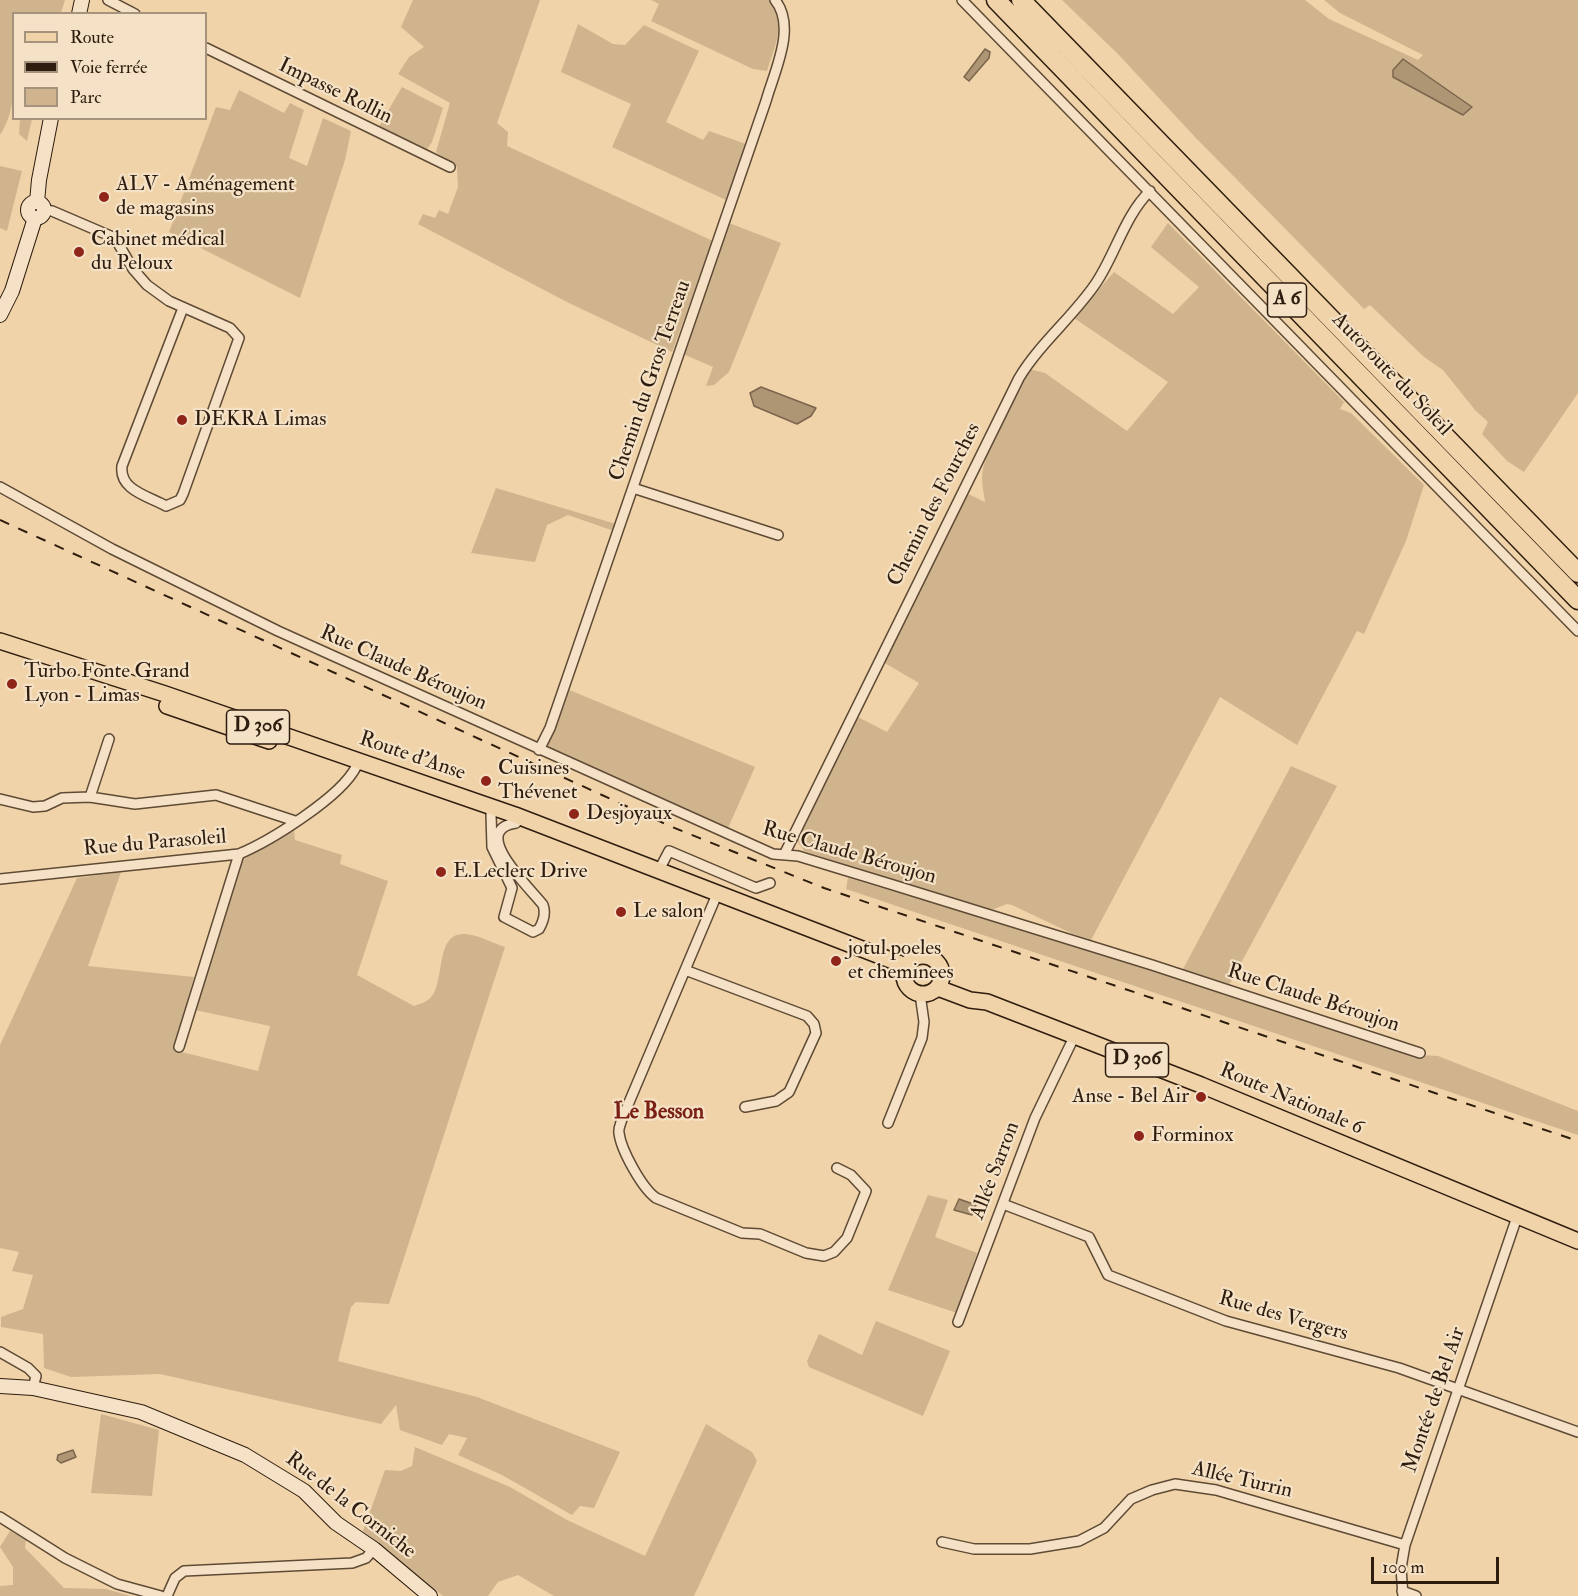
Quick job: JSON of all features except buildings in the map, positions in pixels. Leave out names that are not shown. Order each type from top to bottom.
[{"type":"highway","name":"Autoroute du Soleil","points":[[996,0],[1578,600]]},
{"type":"highway","name":"Autoroute du Soleil","points":[[1021,0],[1578,573]]},
{"type":"main road","points":[[0,315],[12,291],[39,210],[39,180],[51,120]]},
{"type":"main road","name":"Route d'Anse","points":[[0,641],[165,694],[450,792],[659,870],[905,971]]},
{"type":"main road","name":"Route d'Anse","points":[[0,650],[244,734],[356,767],[516,823],[905,971]]},
{"type":"main road","points":[[929,956],[939,964],[940,983],[920,994],[909,988],[905,971],[916,957],[929,956]]},
{"type":"main road","name":"Route Nationale 6","points":[[940,983],[973,991],[987,1002],[1287,1120],[1578,1241]]},
{"type":"main road","name":"D 306","points":[[1287,1120],[1347,1139],[1578,1230]]},
{"type":"main road","name":"Rue de la Corniche","points":[[0,1386],[33,1388],[141,1412],[245,1455],[304,1491],[336,1523],[374,1549],[430,1596]]},
{"type":"street","points":[[108,0],[131,12]]},
{"type":"street","name":"Chemin du Gros Terreau","points":[[539,750],[550,728],[766,101],[783,37],[785,19],[782,8],[775,0]]},
{"type":"street","points":[[962,0],[1147,194],[1578,631]]},
{"type":"street","name":"Impasse Rollin","points":[[207,48],[450,167]]},
{"type":"street","name":"Chemin des Fourches","points":[[784,855],[1019,378],[1031,358],[1094,286],[1147,194]]},
{"type":"street","points":[[39,210],[62,215],[115,238],[147,285],[183,308],[230,328],[239,338],[180,501],[166,506],[125,484],[121,477],[122,466],[183,308]]},
{"type":"street","name":"Rue Claude Béroujon","points":[[0,487],[166,577],[278,631],[774,854],[880,881],[1118,954],[1420,1053]]},
{"type":"street","points":[[633,488],[778,535]]},
{"type":"street","points":[[90,797],[108,739]]},
{"type":"street","name":"Rue du Parasoleil","points":[[0,879],[239,854],[256,847],[349,781],[356,767]]},
{"type":"street","points":[[0,799],[33,807],[45,806],[62,798],[90,797],[135,804],[216,795],[295,820]]},
{"type":"street","points":[[490,814],[492,847],[513,888],[504,917],[532,932],[539,929],[545,910],[508,863],[498,837],[500,830],[506,824],[516,823]]},
{"type":"street","points":[[659,870],[669,851],[756,888],[770,883]]},
{"type":"street","points":[[179,1047],[239,854]]},
{"type":"street","points":[[715,899],[619,1132],[646,1190],[656,1198],[742,1233],[760,1234],[806,1254],[824,1256],[834,1252],[847,1238],[866,1191],[851,1175],[837,1168]]},
{"type":"street","points":[[685,970],[807,1016],[814,1024],[816,1033],[789,1092],[776,1101],[745,1107]]},
{"type":"street","points":[[888,1123],[922,1038],[920,994]]},
{"type":"street","name":"Allée Sarron","points":[[958,1322],[1035,1118],[1075,1035]]},
{"type":"street","name":"Rue des Vergers","points":[[1003,1204],[1089,1237],[1108,1275],[1226,1321],[1399,1368],[1578,1432]]},
{"type":"street","name":"Montée de Bel Air","points":[[1403,1594],[1401,1568],[1405,1545],[1516,1217]]},
{"type":"street","points":[[0,1352],[28,1368],[36,1376],[33,1388]]},
{"type":"street","name":"Allée Turrin","points":[[942,1542],[974,1549],[1030,1549],[1079,1541],[1104,1528],[1131,1499],[1175,1484],[1227,1493],[1405,1545]]},
{"type":"street","points":[[0,1517],[65,1558],[117,1584],[161,1596]]},
{"type":"street","points":[[167,1596],[175,1578],[184,1571],[352,1563],[366,1558],[374,1549]]},
{"type":"street","points":[[1403,1594],[1416,1596]]},
{"type":"green space","points":[[0,0],[65,0],[61,12],[12,12],[12,104],[7,123],[0,135]]},
{"type":"green space","points":[[413,0],[540,0],[497,123],[508,132],[507,146],[713,241],[672,352],[567,302],[418,224],[423,214],[435,218],[439,210],[448,214],[458,187],[457,167],[436,152],[450,103],[398,74],[409,57],[424,47],[401,27]]},
{"type":"green space","points":[[651,0],[769,0],[777,17],[778,35],[767,71],[753,69],[651,21],[659,4]]},
{"type":"green space","points":[[1062,0],[1305,0],[1329,19],[1418,60],[1423,55],[1340,13],[1324,0],[1578,0],[1578,393],[1524,472],[1507,461],[1482,434],[1488,422],[1475,410],[1443,370],[1424,357],[1370,305],[1364,309],[1195,137],[1118,54]]},
{"type":"green space","points":[[578,24],[613,44],[625,45],[644,25],[699,51],[666,122],[703,140],[709,131],[746,144],[726,200],[612,147],[631,104],[561,72]]},
{"type":"green space","points":[[402,87],[443,108],[432,142],[425,152],[378,128]]},
{"type":"green space","points":[[239,90],[284,113],[290,103],[304,110],[289,158],[307,166],[323,118],[351,131],[345,160],[300,298],[169,232],[216,107],[230,110]]},
{"type":"green space","points":[[20,120],[32,120],[27,141],[19,134]]},
{"type":"green space","points":[[0,166],[22,171],[7,231],[0,228]]},
{"type":"green space","points":[[729,223],[781,243],[729,372],[714,385],[706,386],[713,367],[683,354]]},
{"type":"green space","points":[[1168,223],[1344,402],[1340,409],[1351,413],[1424,485],[1406,541],[1364,634],[1357,631],[1297,745],[1220,697],[1091,940],[1073,934],[1012,905],[1007,904],[989,911],[804,851],[797,841],[856,716],[887,732],[919,683],[883,662],[968,494],[985,502],[982,478],[988,452],[1029,369],[1045,373],[1127,431],[1168,382],[1074,318],[1114,272],[1173,314],[1199,287],[1151,247]]},
{"type":"green space","points":[[496,488],[616,524],[614,531],[568,515],[547,525],[535,562],[471,553]]},
{"type":"green space","points":[[567,689],[755,767],[728,828],[545,747]]},
{"type":"green space","points":[[1291,766],[1337,786],[1228,987],[1182,971]]},
{"type":"green space","points":[[294,829],[295,840],[342,855],[340,864],[388,881],[357,975],[414,1006],[426,1001],[434,993],[444,951],[454,936],[474,935],[505,947],[389,1304],[356,1302],[351,1307],[338,1361],[477,1397],[620,1452],[594,1508],[580,1506],[572,1515],[502,1475],[458,1455],[467,1438],[449,1434],[442,1445],[400,1430],[396,1405],[381,1424],[160,1374],[71,1377],[44,1368],[43,1334],[1,1327],[1,1317],[23,1309],[33,1275],[12,1271],[19,1252],[0,1248],[0,1045],[77,878],[121,872],[88,966],[194,977],[174,1050],[258,1071],[270,1026],[195,1010],[239,860]]},
{"type":"green space","points":[[848,878],[1097,951],[1419,1055],[1438,1056],[1578,1111],[1578,1135],[846,889]]},
{"type":"green space","points":[[928,1195],[948,1200],[935,1237],[977,1253],[957,1313],[888,1290]]},
{"type":"green space","points":[[876,1321],[950,1351],[923,1416],[809,1367],[807,1361],[819,1334],[862,1355]]},
{"type":"green space","points":[[101,1414],[159,1430],[152,1496],[91,1493]]},
{"type":"green space","points":[[706,1424],[752,1452],[757,1461],[694,1596],[554,1596],[518,1575],[498,1582],[488,1596],[443,1596],[363,1531],[385,1470],[401,1471],[412,1466],[415,1447],[510,1487],[567,1520],[645,1556]]},
{"type":"green space","points":[[10,1531],[26,1540],[25,1548],[64,1588],[106,1589],[131,1596],[0,1596],[0,1586],[13,1585],[13,1567],[0,1547]]},
{"type":"shaded area","points":[[985,49],[990,52],[989,58],[969,81],[964,77]]},
{"type":"shaded area","points":[[1403,59],[1472,107],[1463,115],[1393,77],[1393,70]]},
{"type":"shaded area","points":[[761,387],[816,408],[811,416],[797,424],[754,406],[750,393]]},
{"type":"shaded area","points":[[959,1199],[976,1205],[972,1215],[954,1210]]},
{"type":"shaded area","points":[[73,1450],[76,1457],[61,1463],[57,1460],[58,1455]]},
{"type":"railway","points":[[0,520],[672,827],[824,888],[1578,1141]]},
{"type":"place","name":"ALV - Aménagement de magasins","points":[[104,197]]},
{"type":"place","name":"Cabinet médical du Peloux","points":[[79,252]]},
{"type":"place","name":"DEKRA Limas","points":[[182,420]]},
{"type":"place","name":"Turbo Fonte Grand Lyon - Limas","points":[[12,684]]},
{"type":"place","name":"Cuisines Thévenet","points":[[486,781]]},
{"type":"place","name":"Desjoyaux","points":[[574,814]]},
{"type":"place","name":"E.Leclerc Drive","points":[[441,872]]},
{"type":"place","name":"Le salon","points":[[621,912]]},
{"type":"place","name":"jotul poeles et cheminees","points":[[836,961]]},
{"type":"place","name":"Anse - Bel Air","points":[[1201,1097]]},
{"type":"place","name":"Forminox","points":[[1139,1136]]},
{"type":"district","name":"Le Besson","points":[[659,1113]]}]
